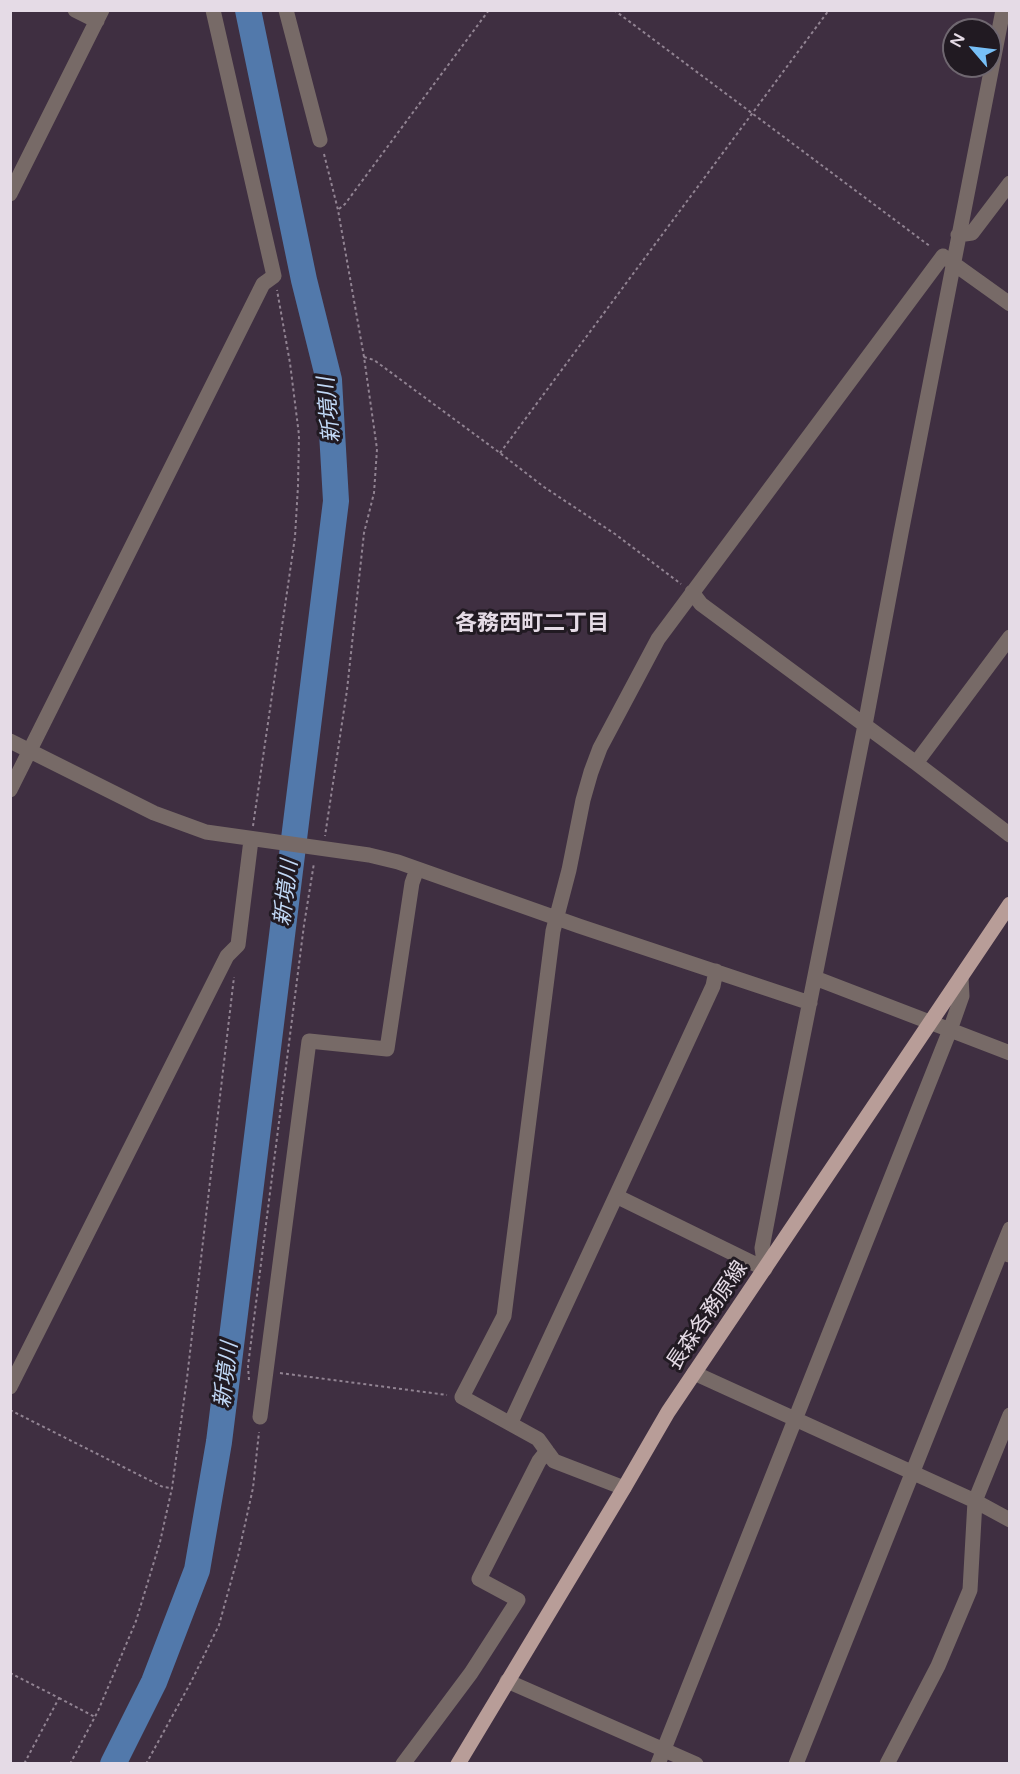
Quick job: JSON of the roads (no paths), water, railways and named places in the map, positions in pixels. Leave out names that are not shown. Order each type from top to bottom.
[{"type":"main road","name":"長森各務原線","points":[[458,1764],[668,1413],[1010,904]]},
{"type":"street","points":[[10,194],[99,16],[75,10]]},
{"type":"street","points":[[10,790],[263,284],[274,276],[213,10]]},
{"type":"street","points":[[286,10],[320,140]]},
{"type":"street","points":[[765,1269],[762,1248],[865,725],[948,259],[958,235],[1003,10]]},
{"type":"street","points":[[958,235],[972,233],[1010,183]]},
{"type":"street","points":[[948,259],[1010,304]]},
{"type":"street","points":[[624,1488],[554,1461],[538,1439],[511,1422],[462,1397],[504,1316],[553,931],[569,870],[583,800],[600,748],[658,639],[948,259]]},
{"type":"street","points":[[692,592],[701,604],[1010,835]]},
{"type":"street","points":[[916,763],[1010,637]]},
{"type":"street","points":[[10,741],[154,813],[206,832],[369,855],[417,869],[810,1003]]},
{"type":"street","points":[[10,1387],[227,956],[238,945],[250,840]]},
{"type":"street","points":[[260,1417],[309,1041],[387,1049],[412,883],[417,869]]},
{"type":"street","points":[[511,1422],[713,986],[716,971]]},
{"type":"street","points":[[661,1757],[951,1030],[962,996],[961,977]]},
{"type":"street","points":[[815,978],[1010,1053]]},
{"type":"street","points":[[616,1196],[765,1269]]},
{"type":"street","points":[[796,1764],[912,1473],[1005,1253],[1010,1229]]},
{"type":"street","points":[[694,1373],[975,1501],[1010,1520]]},
{"type":"street","points":[[887,1764],[938,1666],[970,1590],[975,1501],[1010,1415]]},
{"type":"street","points":[[403,1764],[471,1673],[518,1600],[479,1579],[539,1461],[548,1451]]},
{"type":"street","points":[[507,1681],[661,1757],[696,1764]]},
{"type":"waterway","name":"新境川","points":[[113,1764],[154,1682],[197,1570],[219,1442],[336,501],[329,380],[304,280],[248,10]]},
{"type":"district","name":"各務西町二丁目","points":[[532,624]]}]
